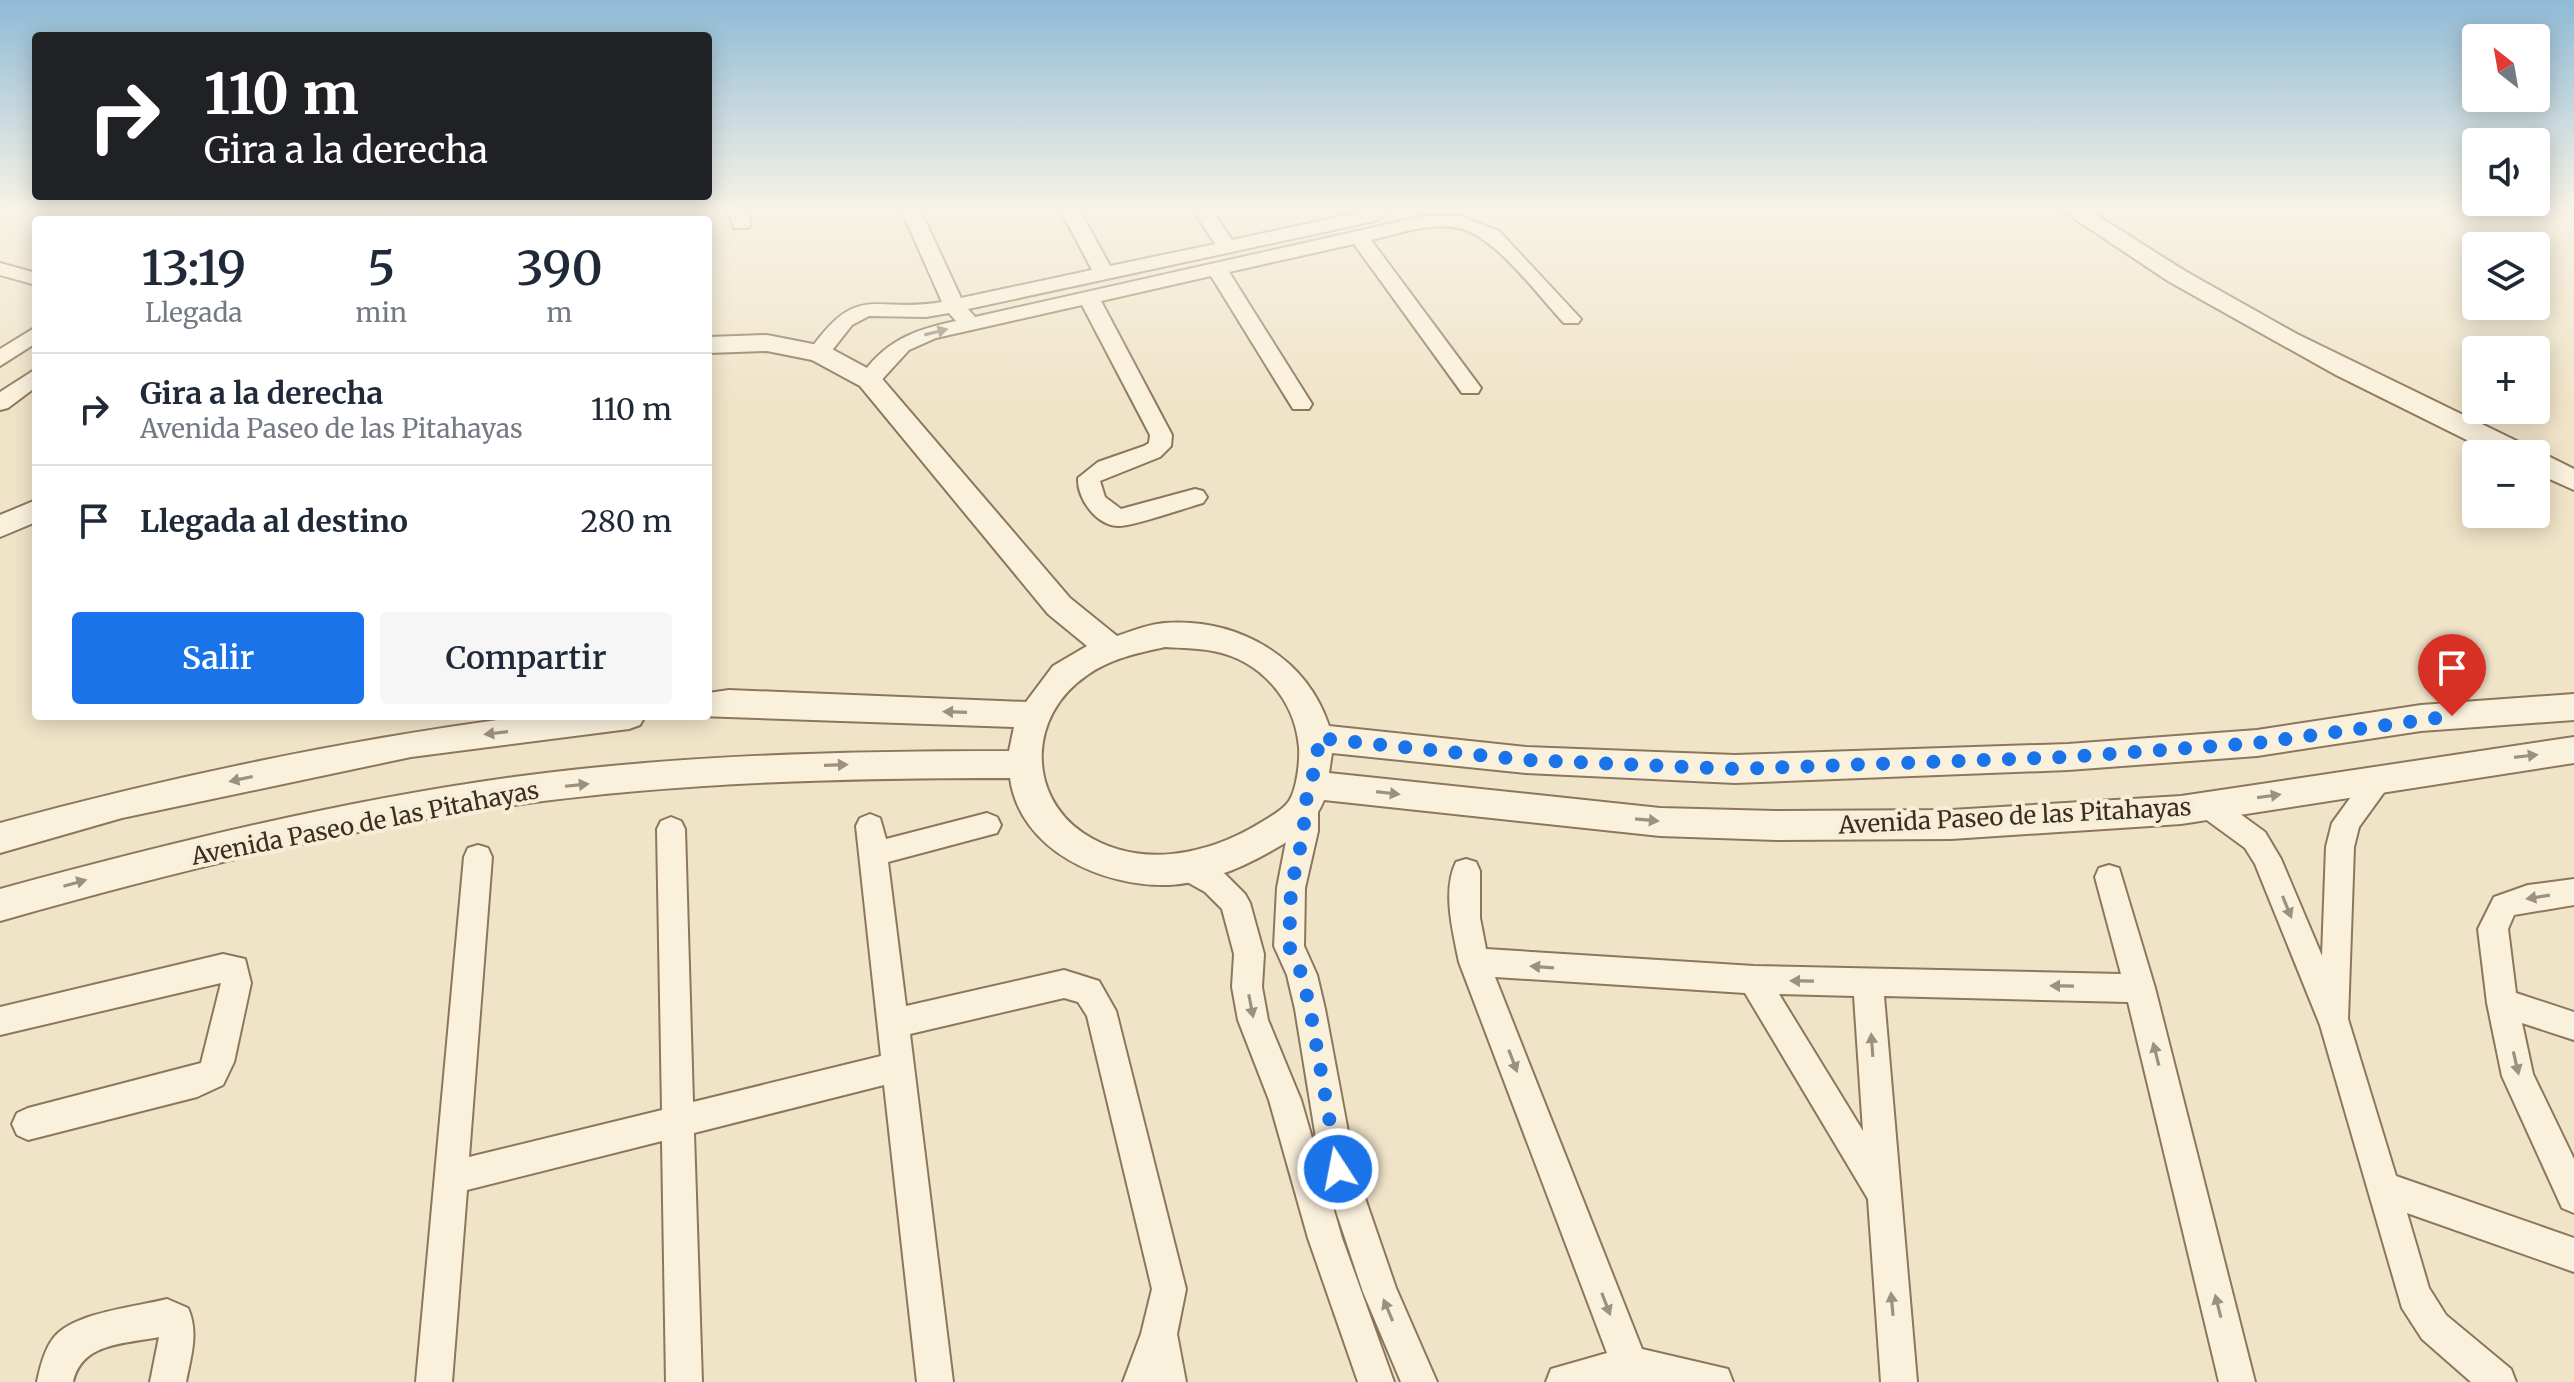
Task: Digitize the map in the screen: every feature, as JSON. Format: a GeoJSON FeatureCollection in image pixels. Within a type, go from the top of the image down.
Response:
{"type":"FeatureCollection","features":[{"type":"Feature","properties":{"kind":"street"},"geometry":{"type":"LineString","coordinates":[[9,271],[32,278]]}},
{"type":"Feature","properties":{"kind":"street"},"geometry":{"type":"LineString","coordinates":[[938,271],[954,306],[971,325]]}},
{"type":"Feature","properties":{"kind":"street"},"geometry":{"type":"LineString","coordinates":[[819,353],[845,321],[863,311],[881,308],[926,311],[1115,271]]}},
{"type":"Feature","properties":{"kind":"street"},"geometry":{"type":"LineString","coordinates":[[869,380],[902,345],[930,333],[1206,271]]}},
{"type":"Feature","properties":{"kind":"street"},"geometry":{"type":"LineString","coordinates":[[1219,271],[1301,404]]}},
{"type":"Feature","properties":{"kind":"street"},"geometry":{"type":"LineString","coordinates":[[1384,271],[1470,388]]}},
{"type":"Feature","properties":{"kind":"street"},"geometry":{"type":"LineString","coordinates":[[1526,271],[1571,319]]}},
{"type":"Feature","properties":{"kind":"street"},"geometry":{"type":"LineString","coordinates":[[2168,271],[2300,347],[2490,440]]}},
{"type":"Feature","properties":{"kind":"street"},"geometry":{"type":"LineString","coordinates":[[1089,298],[1161,435],[1160,446],[1149,455],[1101,467],[1089,478],[1088,488],[1098,505],[1119,518],[1195,497]]}},
{"type":"Feature","properties":{"kind":"street"},"geometry":{"type":"LineString","coordinates":[[0,359],[32,336]]}},
{"type":"Feature","properties":{"kind":"street"},"geometry":{"type":"LineString","coordinates":[[712,345],[767,343],[819,353],[869,380],[1059,606],[1111,648]]}},
{"type":"Feature","properties":{"kind":"street"},"geometry":{"type":"LineString","coordinates":[[0,403],[32,379]]}},
{"type":"Feature","properties":{"kind":"street"},"geometry":{"type":"LineString","coordinates":[[2550,469],[2574,480]]}},
{"type":"Feature","properties":{"kind":"street"},"geometry":{"type":"LineString","coordinates":[[0,527],[32,512]]}},
{"type":"Feature","properties":{"kind":"street"},"geometry":{"type":"LineString","coordinates":[[1307,796],[1239,855],[1190,869],[1142,871],[1097,859],[1059,837],[1034,806],[1022,765],[1033,715],[1065,675],[1111,648],[1165,635],[1219,640],[1267,660],[1302,694],[1317,738],[1318,756],[1307,796],[1304,831],[1291,888],[1289,946],[1302,975],[1310,1009],[1338,1169],[1380,1292],[1419,1382]]}},
{"type":"Feature","properties":{"kind":"street"},"geometry":{"type":"LineString","coordinates":[[712,705],[729,703],[1033,715]]}},
{"type":"Feature","properties":{"kind":"street"},"geometry":{"type":"LineString","coordinates":[[1317,738],[1526,760],[1735,769],[2068,757],[2257,743],[2421,718],[2574,707]]}},
{"type":"Feature","properties":{"kind":"street"},"geometry":{"type":"LineString","coordinates":[[0,838],[122,804],[411,744],[598,720]]}},
{"type":"Feature","properties":{"kind":"street","name":"Avenida Paseo de las Pitahayas"},"geometry":{"type":"LineString","coordinates":[[1307,796],[1506,808],[1659,822],[1863,828],[2129,815],[2379,780],[2457,764],[2574,750]]}},
{"type":"Feature","properties":{"kind":"street","name":"Avenida Paseo de las Pitahayas"},"geometry":{"type":"LineString","coordinates":[[0,905],[124,870],[283,835],[504,793],[731,769],[883,764],[1022,765]]}},
{"type":"Feature","properties":{"kind":"street"},"geometry":{"type":"LineString","coordinates":[[2335,1025],[2340,847],[2346,823],[2379,780]]}},
{"type":"Feature","properties":{"kind":"street"},"geometry":{"type":"LineString","coordinates":[[2207,805],[2255,840],[2267,859],[2335,1025],[2414,1296],[2434,1327],[2498,1382]]}},
{"type":"Feature","properties":{"kind":"street"},"geometry":{"type":"LineString","coordinates":[[935,1382],[872,840],[987,825]]}},
{"type":"Feature","properties":{"kind":"street"},"geometry":{"type":"LineString","coordinates":[[671,829],[684,1382]]}},
{"type":"Feature","properties":{"kind":"street"},"geometry":{"type":"LineString","coordinates":[[434,1382],[478,857]]}},
{"type":"Feature","properties":{"kind":"street"},"geometry":{"type":"LineString","coordinates":[[1190,869],[1215,883],[1235,903],[1249,954],[1247,987],[1253,1020],[1285,1100],[1325,1238],[1376,1382]]}},
{"type":"Feature","properties":{"kind":"street"},"geometry":{"type":"LineString","coordinates":[[1466,871],[1465,918],[1474,962],[1630,1365]]}},
{"type":"Feature","properties":{"kind":"street"},"geometry":{"type":"LineString","coordinates":[[2109,877],[2140,988],[2237,1382]]}},
{"type":"Feature","properties":{"kind":"street"},"geometry":{"type":"LineString","coordinates":[[2574,892],[2528,898],[2504,906],[2493,929],[2502,1003],[2518,1076],[2574,1196]]}},
{"type":"Feature","properties":{"kind":"street"},"geometry":{"type":"LineString","coordinates":[[1249,954],[1289,946]]}},
{"type":"Feature","properties":{"kind":"street"},"geometry":{"type":"LineString","coordinates":[[1474,962],[1754,980],[2140,988]]}},
{"type":"Feature","properties":{"kind":"street"},"geometry":{"type":"LineString","coordinates":[[0,1021],[223,967],[234,969],[236,983],[218,1062],[212,1074],[197,1082],[28,1124]]}},
{"type":"Feature","properties":{"kind":"street"},"geometry":{"type":"LineString","coordinates":[[1754,980],[1883,1193]]}},
{"type":"Feature","properties":{"kind":"street"},"geometry":{"type":"LineString","coordinates":[[1868,982],[1899,1382]]}},
{"type":"Feature","properties":{"kind":"street"},"geometry":{"type":"LineString","coordinates":[[895,1023],[1064,984],[1088,991],[1101,1011],[1169,1289],[1159,1334],[1141,1382]]}},
{"type":"Feature","properties":{"kind":"street"},"geometry":{"type":"LineString","coordinates":[[2502,1003],[2574,1026]]}},
{"type":"Feature","properties":{"kind":"street"},"geometry":{"type":"LineString","coordinates":[[451,1178],[900,1066]]}},
{"type":"Feature","properties":{"kind":"street"},"geometry":{"type":"LineString","coordinates":[[2385,1189],[2574,1255]]}},
{"type":"Feature","properties":{"kind":"street"},"geometry":{"type":"LineString","coordinates":[[55,1382],[59,1361],[69,1348],[82,1339],[167,1317],[176,1320],[178,1330],[168,1382]]}},
{"type":"Feature","properties":{"kind":"street"},"geometry":{"type":"LineString","coordinates":[[1159,1334],[1168,1382]]}},
{"type":"Feature","properties":{"kind":"street"},"geometry":{"type":"LineString","coordinates":[[1567,1382],[1630,1365],[1715,1382]]}},
{"type":"Feature","properties":{"kind":"route"},"geometry":{"type":"LineString","coordinates":[[1338,1169],[1310,1009],[1302,975],[1289,946],[1291,888],[1304,831],[1304,808],[1318,756],[1317,738],[1526,760],[1735,769],[2068,757],[2257,743],[2452,716]]}}]}
